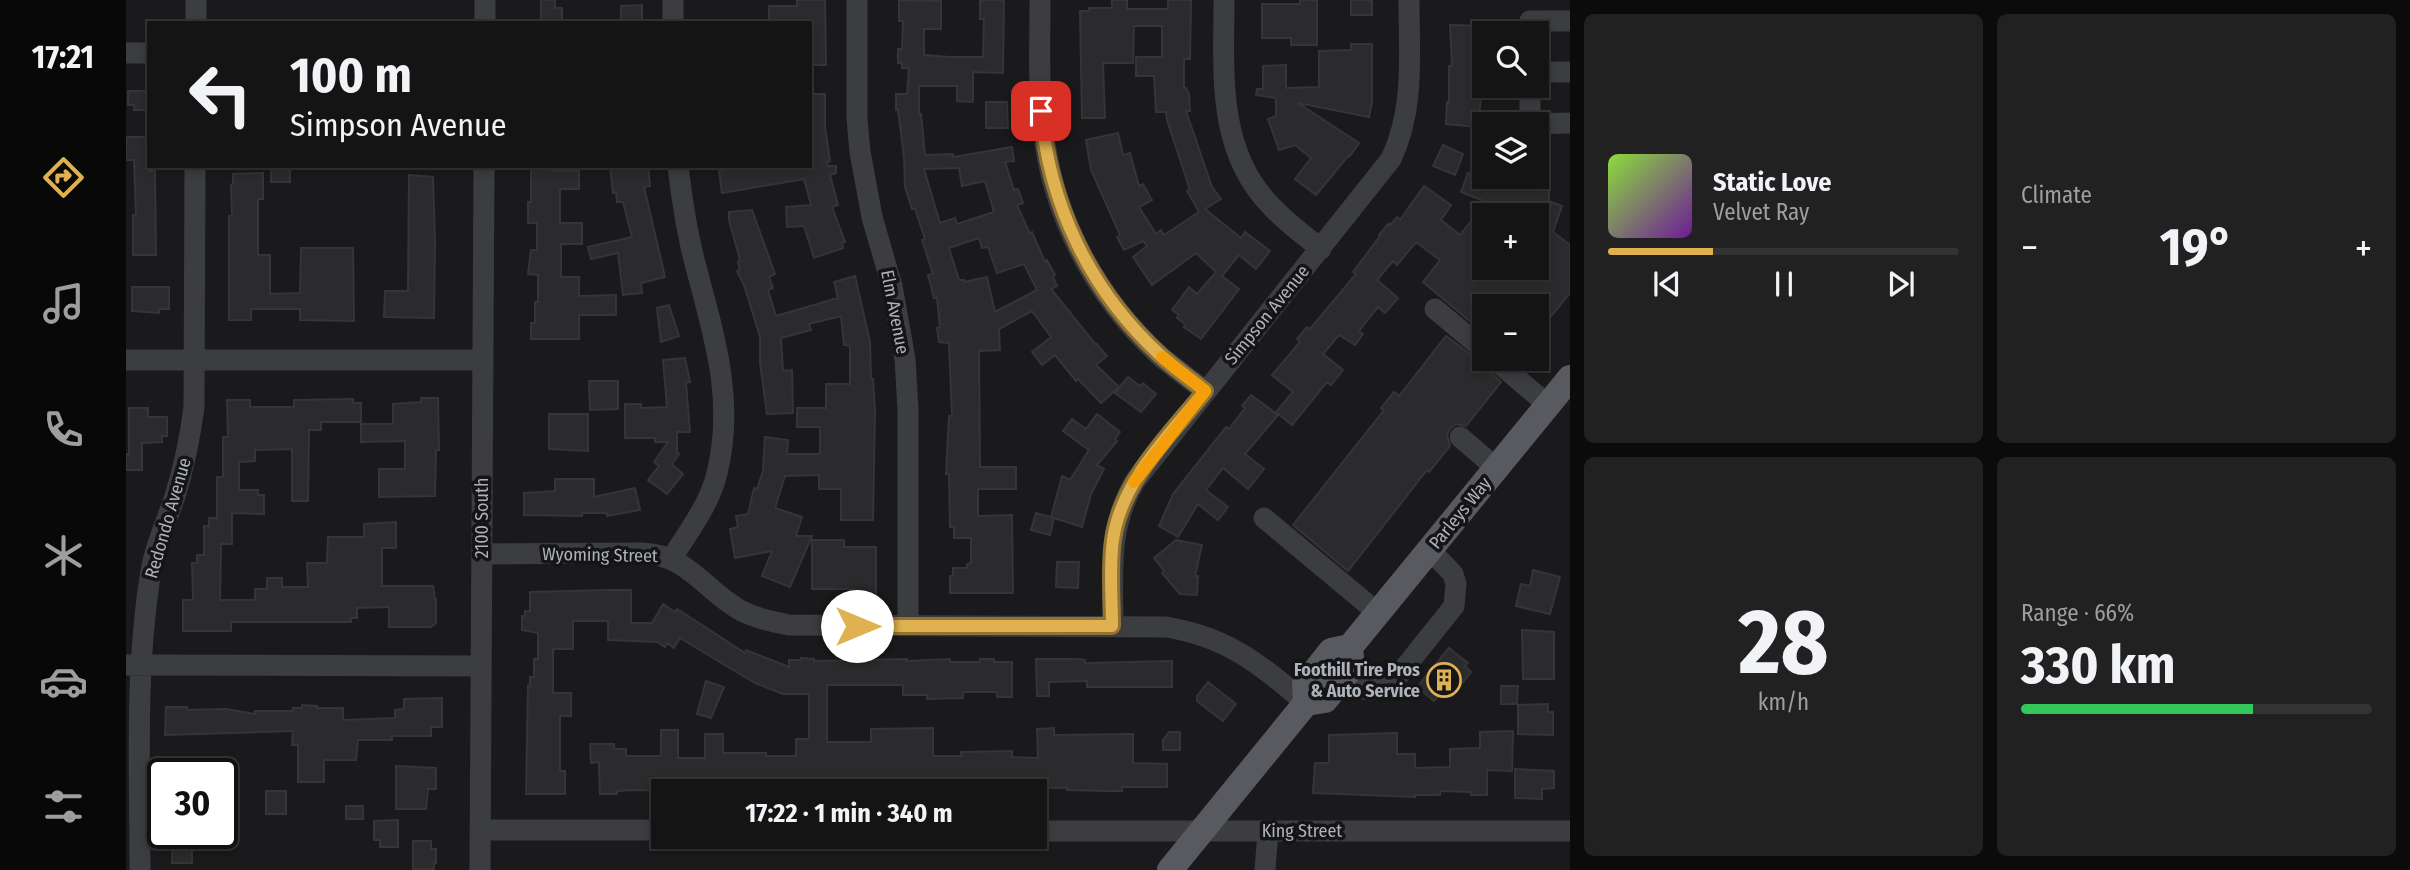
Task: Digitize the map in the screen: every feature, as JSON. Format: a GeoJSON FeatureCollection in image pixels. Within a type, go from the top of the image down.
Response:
{"type":"FeatureCollection","features":[{"type":"Feature","properties":{"kind":"main road","name":"Parleys Way"},"geometry":{"type":"LineString","coordinates":[[1170,870],[1306,702],[1305,684],[1326,657],[1331,651],[1350,647],[1570,378]]}},
{"type":"Feature","properties":{"kind":"main road","name":"Parleys Way"},"geometry":{"type":"LineString","coordinates":[[1306,702],[1325,700],[1352,667],[1350,647]]}},
{"type":"Feature","properties":{"kind":"street"},"geometry":{"type":"LineString","coordinates":[[196,0],[196,21]]}},
{"type":"Feature","properties":{"kind":"street"},"geometry":{"type":"LineString","coordinates":[[485,0],[485,21]]}},
{"type":"Feature","properties":{"kind":"street"},"geometry":{"type":"LineString","coordinates":[[673,0],[673,21]]}},
{"type":"Feature","properties":{"kind":"street","name":"Elm Avenue"},"geometry":{"type":"LineString","coordinates":[[857,0],[857,118],[860,152],[872,217],[892,286],[905,359],[908,409],[908,626]]}},
{"type":"Feature","properties":{"kind":"street"},"geometry":{"type":"LineString","coordinates":[[1040,0],[1043,127],[1054,184],[1072,233],[1095,278],[1123,317],[1160,356],[1205,391]]}},
{"type":"Feature","properties":{"kind":"street"},"geometry":{"type":"LineString","coordinates":[[1224,0],[1225,109],[1236,152],[1248,177],[1270,206],[1321,249]]}},
{"type":"Feature","properties":{"kind":"street","name":"Simpson Avenue"},"geometry":{"type":"LineString","coordinates":[[1112,626],[1112,557],[1120,510],[1139,474],[1383,172],[1402,133],[1409,90],[1409,0]]}},
{"type":"Feature","properties":{"kind":"street"},"geometry":{"type":"LineString","coordinates":[[1549,21],[1570,21]]}},
{"type":"Feature","properties":{"kind":"street"},"geometry":{"type":"LineString","coordinates":[[126,53],[147,53]]}},
{"type":"Feature","properties":{"kind":"street"},"geometry":{"type":"LineString","coordinates":[[1549,72],[1570,72]]}},
{"type":"Feature","properties":{"kind":"street"},"geometry":{"type":"LineString","coordinates":[[1530,98],[1530,124],[1570,123]]}},
{"type":"Feature","properties":{"kind":"street","name":"Redondo Avenue"},"geometry":{"type":"LineString","coordinates":[[140,870],[134,665],[150,573],[181,477],[191,431],[195,168]]}},
{"type":"Feature","properties":{"kind":"street","name":"2100 South"},"geometry":{"type":"LineString","coordinates":[[480,870],[484,168]]}},
{"type":"Feature","properties":{"kind":"street"},"geometry":{"type":"LineString","coordinates":[[672,558],[709,495],[717,474],[724,419],[721,366],[688,233],[678,168]]}},
{"type":"Feature","properties":{"kind":"street"},"geometry":{"type":"LineString","coordinates":[[1434,309],[1472,341]]}},
{"type":"Feature","properties":{"kind":"street"},"geometry":{"type":"LineString","coordinates":[[126,360],[483,360]]}},
{"type":"Feature","properties":{"kind":"street"},"geometry":{"type":"LineString","coordinates":[[1508,371],[1548,405]]}},
{"type":"Feature","properties":{"kind":"street"},"geometry":{"type":"LineString","coordinates":[[1460,437],[1496,468]]}},
{"type":"Feature","properties":{"kind":"street"},"geometry":{"type":"LineString","coordinates":[[1264,518],[1378,614]]}},
{"type":"Feature","properties":{"kind":"street"},"geometry":{"type":"LineString","coordinates":[[1343,677],[1356,688],[1370,690],[1390,686],[1454,606],[1456,584],[1453,574],[1430,550]]}},
{"type":"Feature","properties":{"kind":"street","name":"Wyoming Street"},"geometry":{"type":"LineString","coordinates":[[482,554],[643,553],[672,558],[734,607],[770,622],[806,627],[1166,627],[1210,638],[1240,651],[1306,702]]}},
{"type":"Feature","properties":{"kind":"street"},"geometry":{"type":"LineString","coordinates":[[134,665],[481,666]]}},
{"type":"Feature","properties":{"kind":"street"},"geometry":{"type":"LineString","coordinates":[[481,830],[651,830]]}},
{"type":"Feature","properties":{"kind":"street","name":"King Street"},"geometry":{"type":"LineString","coordinates":[[1047,831],[1570,831]]}},
{"type":"Feature","properties":{"kind":"street"},"geometry":{"type":"LineString","coordinates":[[1265,870],[1268,831]]}},
{"type":"Feature","properties":{"kind":"building"},"geometry":{"type":"Polygon","coordinates":[[[541,0],[555,0],[555,8],[562,8],[562,21],[541,21],[541,0]]]}},
{"type":"Feature","properties":{"kind":"building"},"geometry":{"type":"Polygon","coordinates":[[[797,0],[825,0],[826,65],[812,65],[812,21],[769,21],[769,6],[797,6],[797,0]]]}},
{"type":"Feature","properties":{"kind":"building"},"geometry":{"type":"Polygon","coordinates":[[[899,0],[941,1],[941,29],[924,29],[924,55],[983,57],[984,19],[980,19],[980,0],[1004,0],[1003,73],[973,72],[973,102],[957,101],[957,86],[919,86],[919,114],[925,155],[953,154],[953,157],[1012,147],[1014,161],[1005,162],[1014,190],[1018,189],[1023,203],[1017,205],[1045,262],[1047,260],[1055,275],[1053,277],[1057,286],[1051,289],[1107,356],[1096,365],[1119,387],[1101,403],[1078,379],[1076,381],[1055,355],[1042,365],[1032,352],[1051,337],[1032,311],[999,329],[1000,350],[979,351],[980,467],[1016,467],[1016,489],[978,489],[978,516],[1012,515],[1013,593],[950,593],[953,568],[967,568],[967,564],[971,563],[971,538],[954,538],[954,527],[950,527],[949,474],[946,474],[949,416],[952,416],[949,343],[939,342],[937,298],[934,298],[928,275],[933,274],[922,240],[925,239],[905,187],[896,94],[907,94],[909,68],[902,68],[902,63],[898,63],[898,49],[902,49],[903,21],[899,21],[899,0]],[[959,168],[924,169],[940,223],[955,218],[957,224],[994,212],[985,181],[962,186],[959,168]],[[979,238],[949,248],[959,280],[964,282],[987,277],[995,312],[1037,290],[1024,264],[997,273],[988,247],[982,248],[979,238]]]}},
{"type":"Feature","properties":{"kind":"building"},"geometry":{"type":"Polygon","coordinates":[[[1112,0],[1127,0],[1127,9],[1168,9],[1168,0],[1191,0],[1190,59],[1184,59],[1184,88],[1189,94],[1190,111],[1186,111],[1212,187],[1221,199],[1205,209],[1241,238],[1245,232],[1270,251],[1256,269],[1239,255],[1222,276],[1239,289],[1201,339],[1184,327],[1185,324],[1177,318],[1179,315],[1172,310],[1189,287],[1197,294],[1216,272],[1196,253],[1152,285],[1133,257],[1147,246],[1143,241],[1124,250],[1091,170],[1086,140],[1118,133],[1123,155],[1130,153],[1139,186],[1143,184],[1152,200],[1139,207],[1156,234],[1161,230],[1164,235],[1199,212],[1187,191],[1190,190],[1166,112],[1156,112],[1154,76],[1136,76],[1136,57],[1162,57],[1162,26],[1134,26],[1133,63],[1103,63],[1105,118],[1082,118],[1080,11],[1089,11],[1089,8],[1112,8],[1112,0]]]}},
{"type":"Feature","properties":{"kind":"building"},"geometry":{"type":"Polygon","coordinates":[[[1300,0],[1317,0],[1317,45],[1291,45],[1291,38],[1262,38],[1262,4],[1300,4],[1300,0]]]}},
{"type":"Feature","properties":{"kind":"building"},"geometry":{"type":"Polygon","coordinates":[[[1351,0],[1372,0],[1372,15],[1351,15],[1351,0]]]}},
{"type":"Feature","properties":{"kind":"building"},"geometry":{"type":"Polygon","coordinates":[[[642,5],[642,21],[621,21],[621,6],[642,5]]]}},
{"type":"Feature","properties":{"kind":"building"},"geometry":{"type":"Polygon","coordinates":[[[1450,25],[1472,26],[1472,98],[1481,98],[1479,112],[1472,112],[1472,126],[1446,124],[1449,66],[1452,66],[1450,25]]]}},
{"type":"Feature","properties":{"kind":"building"},"geometry":{"type":"Polygon","coordinates":[[[1351,44],[1372,44],[1372,102],[1369,117],[1298,103],[1359,143],[1316,195],[1295,179],[1311,158],[1295,145],[1279,150],[1268,119],[1276,116],[1276,98],[1256,95],[1257,89],[1263,89],[1263,66],[1286,65],[1286,88],[1319,87],[1319,51],[1351,50],[1351,44]]]}},
{"type":"Feature","properties":{"kind":"building"},"geometry":{"type":"Polygon","coordinates":[[[128,91],[147,91],[147,110],[134,110],[134,105],[128,105],[128,91]]]}},
{"type":"Feature","properties":{"kind":"building"},"geometry":{"type":"Polygon","coordinates":[[[812,94],[825,94],[825,127],[830,161],[827,162],[828,166],[836,166],[836,173],[830,175],[838,205],[832,207],[845,242],[842,243],[843,248],[814,258],[804,226],[787,227],[786,207],[811,205],[804,179],[722,193],[719,171],[735,168],[812,168],[812,94]]]}},
{"type":"Feature","properties":{"kind":"building"},"geometry":{"type":"Polygon","coordinates":[[[986,102],[1007,102],[1008,128],[986,128],[986,102]]]}},
{"type":"Feature","properties":{"kind":"building"},"geometry":{"type":"Polygon","coordinates":[[[126,137],[147,137],[147,168],[149,171],[155,171],[156,255],[133,255],[133,215],[136,215],[134,160],[126,160],[126,137]]]}},
{"type":"Feature","properties":{"kind":"building"},"geometry":{"type":"Polygon","coordinates":[[[1443,145],[1463,154],[1455,175],[1433,166],[1443,145]]]}},
{"type":"Feature","properties":{"kind":"building"},"geometry":{"type":"Polygon","coordinates":[[[271,168],[290,168],[290,182],[271,182],[271,168]]]}},
{"type":"Feature","properties":{"kind":"building"},"geometry":{"type":"Polygon","coordinates":[[[531,168],[579,171],[579,189],[560,189],[560,223],[582,223],[582,244],[561,244],[561,277],[579,277],[579,296],[616,295],[616,315],[579,315],[579,339],[531,339],[531,323],[535,323],[535,302],[538,302],[538,275],[528,274],[531,250],[537,250],[537,223],[528,223],[528,202],[531,202],[531,168]]]}},
{"type":"Feature","properties":{"kind":"building"},"geometry":{"type":"Polygon","coordinates":[[[610,168],[648,168],[650,186],[644,187],[665,277],[641,283],[642,293],[623,295],[618,253],[591,259],[588,247],[632,237],[623,202],[617,202],[616,192],[613,193],[610,168]]]}},
{"type":"Feature","properties":{"kind":"building"},"geometry":{"type":"Polygon","coordinates":[[[263,173],[263,199],[258,199],[258,255],[270,255],[270,294],[300,293],[301,248],[353,248],[354,321],[300,320],[300,309],[251,309],[251,320],[229,320],[229,216],[232,216],[233,174],[263,173]]]}},
{"type":"Feature","properties":{"kind":"building"},"geometry":{"type":"Polygon","coordinates":[[[1468,173],[1472,175],[1472,189],[1549,189],[1549,201],[1562,206],[1553,232],[1570,245],[1570,293],[1549,319],[1549,294],[1472,294],[1472,323],[1423,282],[1440,260],[1416,242],[1397,265],[1393,261],[1377,280],[1398,298],[1385,313],[1378,307],[1359,331],[1363,334],[1355,345],[1339,335],[1323,354],[1343,370],[1331,385],[1327,382],[1292,425],[1276,412],[1293,392],[1272,375],[1300,342],[1297,339],[1307,327],[1310,329],[1356,274],[1353,272],[1379,235],[1397,217],[1400,220],[1424,186],[1451,205],[1441,220],[1460,235],[1472,220],[1472,280],[1549,280],[1549,203],[1486,202],[1461,192],[1468,173]]]}},
{"type":"Feature","properties":{"kind":"building"},"geometry":{"type":"Polygon","coordinates":[[[409,175],[433,177],[434,318],[384,317],[385,291],[408,291],[409,175]]]}},
{"type":"Feature","properties":{"kind":"building"},"geometry":{"type":"Polygon","coordinates":[[[752,210],[775,274],[769,277],[773,288],[768,290],[776,316],[838,298],[834,282],[855,276],[870,342],[875,410],[873,520],[841,520],[841,489],[819,489],[819,475],[785,476],[775,508],[802,517],[796,536],[812,536],[790,587],[762,576],[772,551],[735,558],[730,529],[738,527],[736,516],[748,514],[754,488],[757,489],[763,471],[765,437],[788,440],[787,454],[820,454],[820,427],[797,427],[797,408],[826,408],[826,384],[850,384],[850,346],[844,345],[841,316],[809,324],[811,330],[781,338],[783,371],[792,370],[793,413],[767,414],[760,363],[760,337],[737,271],[740,270],[740,260],[729,220],[729,212],[752,210]]]}},
{"type":"Feature","properties":{"kind":"building"},"geometry":{"type":"Polygon","coordinates":[[[132,287],[169,287],[169,309],[159,309],[159,313],[132,311],[132,287]]]}},
{"type":"Feature","properties":{"kind":"building"},"geometry":{"type":"Polygon","coordinates":[[[669,305],[679,336],[661,342],[657,308],[669,305]]]}},
{"type":"Feature","properties":{"kind":"building"},"geometry":{"type":"Polygon","coordinates":[[[1446,336],[1472,356],[1472,371],[1490,371],[1501,382],[1466,426],[1456,424],[1450,429],[1447,435],[1450,446],[1429,472],[1427,470],[1348,571],[1293,525],[1384,410],[1381,408],[1394,392],[1399,396],[1446,336]]]}},
{"type":"Feature","properties":{"kind":"building"},"geometry":{"type":"Polygon","coordinates":[[[685,358],[690,382],[686,383],[690,432],[677,432],[679,454],[672,464],[683,474],[667,494],[648,480],[659,466],[654,462],[668,442],[655,442],[655,438],[625,438],[625,404],[641,404],[641,408],[667,407],[663,360],[685,358]]]}},
{"type":"Feature","properties":{"kind":"building"},"geometry":{"type":"Polygon","coordinates":[[[1128,377],[1140,386],[1143,383],[1156,394],[1141,412],[1115,393],[1128,377]]]}},
{"type":"Feature","properties":{"kind":"building"},"geometry":{"type":"Polygon","coordinates":[[[589,381],[618,381],[618,409],[590,410],[589,381]]]}},
{"type":"Feature","properties":{"kind":"building"},"geometry":{"type":"Polygon","coordinates":[[[1251,395],[1278,415],[1245,454],[1264,469],[1248,489],[1223,468],[1206,490],[1228,507],[1218,520],[1198,504],[1178,537],[1159,526],[1173,494],[1226,427],[1229,429],[1251,395]]]}},
{"type":"Feature","properties":{"kind":"building"},"geometry":{"type":"Polygon","coordinates":[[[421,398],[438,398],[439,450],[436,450],[435,496],[379,497],[379,469],[405,469],[405,441],[361,442],[361,424],[393,424],[393,404],[421,402],[421,398]]]}},
{"type":"Feature","properties":{"kind":"building"},"geometry":{"type":"Polygon","coordinates":[[[353,399],[353,403],[361,403],[361,422],[321,422],[321,430],[309,430],[308,501],[292,501],[292,449],[255,450],[255,461],[239,462],[239,490],[258,490],[258,495],[264,495],[264,514],[232,513],[232,544],[221,544],[220,600],[255,600],[255,589],[267,589],[267,578],[282,578],[282,587],[308,587],[307,563],[327,563],[328,537],[364,537],[364,524],[396,522],[396,548],[382,548],[382,586],[433,586],[436,623],[431,627],[389,627],[389,607],[357,608],[357,618],[351,618],[351,622],[231,622],[231,631],[183,631],[183,600],[193,600],[192,563],[197,563],[197,555],[204,555],[204,526],[209,526],[209,518],[217,518],[217,477],[223,477],[223,437],[228,437],[227,400],[250,400],[250,407],[294,407],[294,400],[353,399]]]}},
{"type":"Feature","properties":{"kind":"building"},"geometry":{"type":"Polygon","coordinates":[[[129,408],[148,408],[148,417],[167,417],[167,436],[162,436],[162,442],[142,443],[142,470],[126,470],[126,454],[129,454],[129,408]]]}},
{"type":"Feature","properties":{"kind":"building"},"geometry":{"type":"Polygon","coordinates":[[[549,414],[588,414],[588,451],[549,449],[549,414]]]}},
{"type":"Feature","properties":{"kind":"building"},"geometry":{"type":"Polygon","coordinates":[[[1097,414],[1120,432],[1115,439],[1117,441],[1097,465],[1104,469],[1091,494],[1082,527],[1051,517],[1062,476],[1070,480],[1089,450],[1063,431],[1072,419],[1086,429],[1097,414]]]}},
{"type":"Feature","properties":{"kind":"building"},"geometry":{"type":"Polygon","coordinates":[[[555,479],[594,479],[594,497],[635,488],[640,510],[607,516],[607,513],[582,513],[582,516],[524,515],[524,493],[555,491],[555,479]]]}},
{"type":"Feature","properties":{"kind":"building"},"geometry":{"type":"Polygon","coordinates":[[[1036,513],[1054,518],[1050,535],[1031,530],[1036,513]]]}},
{"type":"Feature","properties":{"kind":"building"},"geometry":{"type":"Polygon","coordinates":[[[812,540],[844,540],[844,547],[876,547],[876,595],[855,595],[855,589],[812,589],[812,540]]]}},
{"type":"Feature","properties":{"kind":"building"},"geometry":{"type":"Polygon","coordinates":[[[1176,540],[1202,545],[1195,576],[1198,576],[1197,595],[1180,594],[1162,573],[1164,571],[1154,558],[1176,540]]]}},
{"type":"Feature","properties":{"kind":"building"},"geometry":{"type":"Polygon","coordinates":[[[1057,562],[1079,562],[1078,588],[1056,587],[1057,562]]]}},
{"type":"Feature","properties":{"kind":"building"},"geometry":{"type":"Polygon","coordinates":[[[1533,570],[1560,577],[1550,614],[1516,606],[1521,584],[1530,586],[1533,570]]]}},
{"type":"Feature","properties":{"kind":"building"},"geometry":{"type":"Polygon","coordinates":[[[631,590],[631,623],[652,623],[663,604],[675,612],[677,609],[745,653],[746,650],[789,667],[789,660],[801,658],[814,661],[950,659],[950,662],[980,662],[980,659],[994,659],[994,662],[1012,662],[1012,697],[997,697],[997,692],[963,692],[963,698],[927,699],[927,695],[903,695],[903,685],[827,685],[827,742],[871,742],[871,729],[933,728],[933,756],[961,756],[961,752],[1012,751],[1012,757],[1038,758],[1037,729],[1054,728],[1054,735],[1133,734],[1133,763],[1167,764],[1167,787],[1122,787],[1122,791],[1067,790],[1047,788],[1047,779],[651,779],[651,790],[600,794],[599,762],[591,763],[590,744],[614,744],[614,749],[626,749],[626,756],[661,756],[661,730],[678,730],[678,758],[705,758],[705,734],[723,734],[723,753],[796,756],[796,739],[809,739],[809,694],[783,694],[755,683],[680,638],[674,648],[667,643],[665,647],[657,642],[608,640],[608,621],[573,621],[573,649],[553,649],[553,693],[571,693],[571,716],[560,716],[560,771],[565,771],[565,794],[526,794],[528,686],[530,677],[534,677],[534,659],[538,659],[538,633],[522,630],[522,616],[525,616],[525,611],[530,611],[530,592],[631,590]]]}},
{"type":"Feature","properties":{"kind":"building"},"geometry":{"type":"Polygon","coordinates":[[[1522,630],[1554,632],[1554,679],[1523,679],[1522,630]]]}},
{"type":"Feature","properties":{"kind":"building","name":"Foothill Tire Pros & Auto Service"},"geometry":{"type":"Polygon","coordinates":[[[1449,648],[1468,663],[1465,666],[1471,672],[1452,696],[1444,689],[1434,701],[1417,687],[1449,648]]]}},
{"type":"Feature","properties":{"kind":"building"},"geometry":{"type":"Polygon","coordinates":[[[1036,659],[1075,659],[1085,660],[1085,663],[1172,661],[1172,687],[1087,687],[1087,681],[1049,682],[1049,696],[1037,696],[1036,659]]]}},
{"type":"Feature","properties":{"kind":"building"},"geometry":{"type":"Polygon","coordinates":[[[706,681],[724,687],[711,718],[697,714],[706,681]]]}},
{"type":"Feature","properties":{"kind":"building"},"geometry":{"type":"Polygon","coordinates":[[[1208,682],[1236,704],[1223,721],[1197,701],[1197,696],[1208,682]]]}},
{"type":"Feature","properties":{"kind":"building"},"geometry":{"type":"Polygon","coordinates":[[[1501,686],[1518,686],[1517,704],[1501,704],[1501,686]]]}},
{"type":"Feature","properties":{"kind":"building"},"geometry":{"type":"Polygon","coordinates":[[[442,698],[442,727],[431,727],[431,736],[392,736],[392,740],[358,740],[356,760],[324,760],[324,782],[298,782],[298,745],[292,745],[293,731],[165,735],[166,707],[187,707],[187,710],[226,709],[255,714],[255,711],[293,711],[293,708],[302,708],[302,705],[317,706],[343,708],[343,720],[395,718],[395,710],[404,709],[404,699],[442,698]]]}},
{"type":"Feature","properties":{"kind":"building"},"geometry":{"type":"Polygon","coordinates":[[[1548,704],[1548,712],[1553,712],[1553,735],[1518,734],[1518,705],[1548,704]]]}},
{"type":"Feature","properties":{"kind":"building"},"geometry":{"type":"Polygon","coordinates":[[[1513,731],[1512,771],[1487,770],[1487,795],[1440,791],[1440,795],[1415,797],[1313,793],[1315,763],[1329,763],[1329,735],[1397,733],[1397,754],[1415,754],[1415,768],[1450,767],[1450,749],[1480,748],[1480,732],[1513,731]]]}},
{"type":"Feature","properties":{"kind":"building"},"geometry":{"type":"Polygon","coordinates":[[[1169,732],[1180,732],[1180,750],[1163,750],[1163,740],[1169,732]]]}},
{"type":"Feature","properties":{"kind":"building"},"geometry":{"type":"Polygon","coordinates":[[[396,766],[436,768],[436,789],[428,789],[426,809],[396,809],[396,766]]]}},
{"type":"Feature","properties":{"kind":"building"},"geometry":{"type":"Polygon","coordinates":[[[1515,769],[1554,771],[1554,788],[1542,789],[1542,799],[1515,798],[1515,769]]]}},
{"type":"Feature","properties":{"kind":"building"},"geometry":{"type":"Polygon","coordinates":[[[266,791],[286,791],[286,814],[266,814],[266,791]]]}},
{"type":"Feature","properties":{"kind":"building"},"geometry":{"type":"Polygon","coordinates":[[[346,806],[363,806],[363,819],[346,819],[346,806]]]}},
{"type":"Feature","properties":{"kind":"building"},"geometry":{"type":"Polygon","coordinates":[[[398,820],[398,847],[380,847],[380,840],[374,840],[374,821],[398,820]]]}},
{"type":"Feature","properties":{"kind":"building"},"geometry":{"type":"Polygon","coordinates":[[[413,841],[431,841],[431,849],[436,849],[434,869],[413,869],[413,841]]]}},
{"type":"Feature","properties":{"kind":"building"},"geometry":{"type":"Polygon","coordinates":[[[172,849],[192,849],[192,863],[172,863],[172,849]]]}},
{"type":"Feature","properties":{"kind":"slow traffic"},"geometry":{"type":"LineString","coordinates":[[1134,482],[1205,391],[1162,357]]}},
{"type":"Feature","properties":{"kind":"place","name":"Foothill Tire Pros & Auto Service"},"geometry":{"type":"Point","coordinates":[1444,680]}},
{"type":"Feature","properties":{"kind":"route"},"geometry":{"type":"LineString","coordinates":[[857,626],[1112,626],[1113,541],[1120,510],[1126,495],[1144,468],[1205,391],[1160,356],[1141,337],[1108,298],[1082,256],[1054,184],[1041,111]]}}]}
